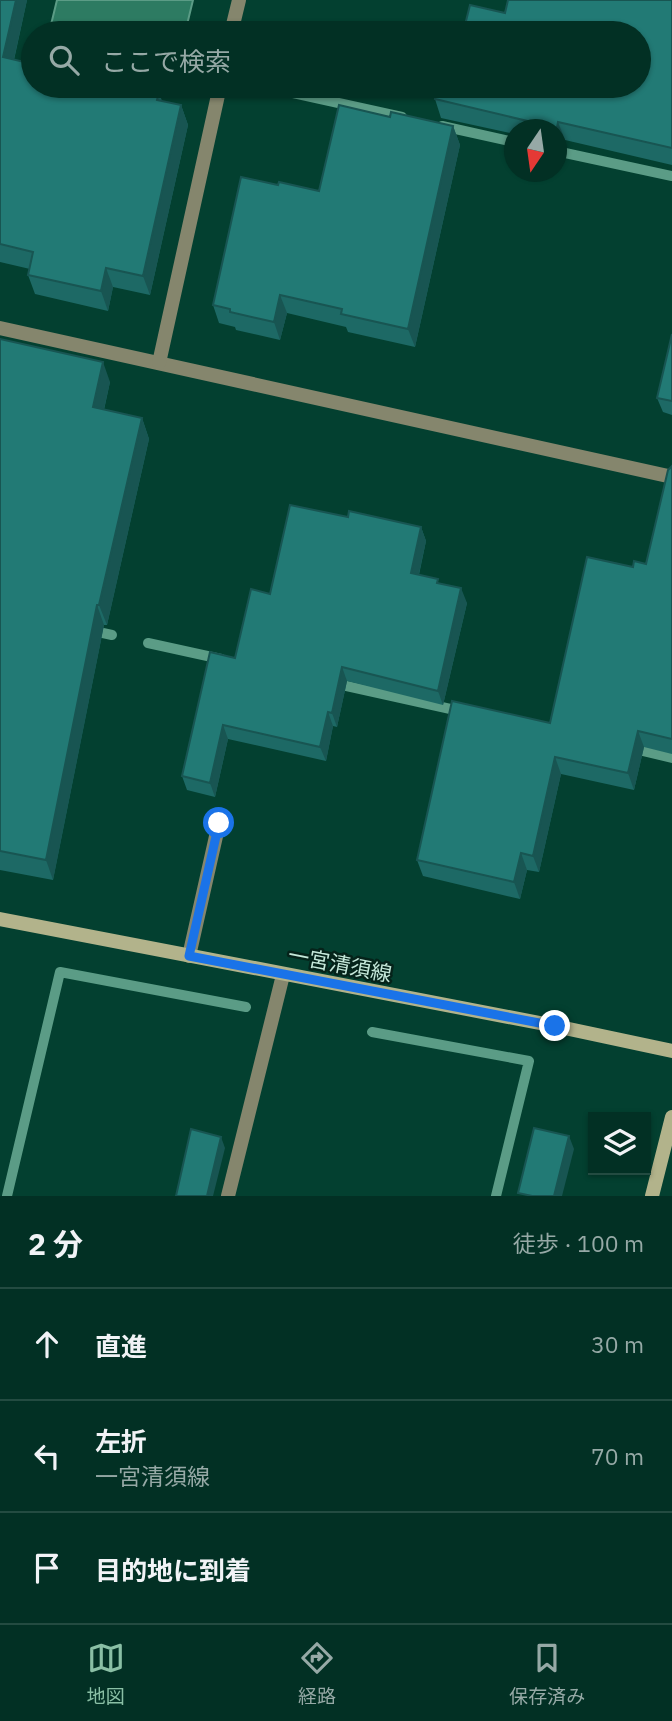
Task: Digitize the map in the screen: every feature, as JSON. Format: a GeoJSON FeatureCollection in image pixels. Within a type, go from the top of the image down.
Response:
{"type":"FeatureCollection","features":[{"type":"Feature","properties":{"kind":"main road","name":"一宮清須線"},"geometry":{"type":"LineString","coordinates":[[0,919],[672,1051]]}},
{"type":"Feature","properties":{"kind":"main road"},"geometry":{"type":"LineString","coordinates":[[652,1196],[672,1117]]}},
{"type":"Feature","properties":{"kind":"street"},"geometry":{"type":"LineString","coordinates":[[235,21],[239,0]]}},
{"type":"Feature","properties":{"kind":"street"},"geometry":{"type":"LineString","coordinates":[[159,363],[217,98]]}},
{"type":"Feature","properties":{"kind":"street"},"geometry":{"type":"LineString","coordinates":[[0,328],[672,477]]}},
{"type":"Feature","properties":{"kind":"street"},"geometry":{"type":"LineString","coordinates":[[189,956],[219,823]]}},
{"type":"Feature","properties":{"kind":"street"},"geometry":{"type":"LineString","coordinates":[[228,1196],[283,975]]}},
{"type":"Feature","properties":{"kind":"shaded area"},"geometry":{"type":"Polygon","coordinates":[[[57,0],[193,0],[188,21],[52,21],[57,0]]]}},
{"type":"Feature","properties":{"kind":"building"},"geometry":{"type":"Polygon","coordinates":[[[0,0],[16,0],[3,57],[21,61],[21,98],[158,98],[181,105],[143,276],[106,268],[101,291],[28,275],[33,252],[0,244],[0,0]]]}},
{"type":"Feature","properties":{"kind":"building"},"geometry":{"type":"Polygon","coordinates":[[[508,0],[672,0],[672,148],[567,124],[567,119],[519,119],[435,99],[651,98],[651,21],[466,21],[470,5],[505,13],[508,0]]]}},
{"type":"Feature","properties":{"kind":"building"},"geometry":{"type":"Polygon","coordinates":[[[339,105],[390,117],[391,112],[453,126],[408,329],[341,314],[342,309],[280,295],[274,322],[230,312],[230,309],[213,305],[241,177],[319,191],[339,105]]]}},
{"type":"Feature","properties":{"kind":"building"},"geometry":{"type":"Polygon","coordinates":[[[672,334],[672,401],[657,398],[672,334]]]}},
{"type":"Feature","properties":{"kind":"building"},"geometry":{"type":"Polygon","coordinates":[[[0,339],[103,362],[93,407],[142,418],[97,605],[46,860],[0,851],[0,339]]]}},
{"type":"Feature","properties":{"kind":"building"},"geometry":{"type":"Polygon","coordinates":[[[672,466],[672,739],[638,731],[628,773],[555,757],[533,856],[521,853],[514,882],[417,860],[452,701],[550,723],[587,557],[633,567],[634,561],[646,564],[668,470],[672,466]]]}},
{"type":"Feature","properties":{"kind":"building"},"geometry":{"type":"Polygon","coordinates":[[[290,505],[348,517],[349,511],[421,527],[411,573],[438,579],[437,583],[461,588],[438,691],[342,667],[332,713],[328,712],[320,747],[223,725],[210,783],[182,776],[210,652],[235,658],[251,589],[270,594],[290,505]]]}},
{"type":"Feature","properties":{"kind":"building"},"geometry":{"type":"Polygon","coordinates":[[[534,1128],[569,1136],[554,1196],[518,1193],[534,1128]]]}},
{"type":"Feature","properties":{"kind":"building"},"geometry":{"type":"Polygon","coordinates":[[[191,1129],[221,1137],[207,1196],[176,1196],[191,1129]]]}},
{"type":"Feature","properties":{"kind":"waterway"},"geometry":{"type":"LineString","coordinates":[[316,98],[402,117]]}},
{"type":"Feature","properties":{"kind":"waterway"},"geometry":{"type":"LineString","coordinates":[[442,126],[504,140]]}},
{"type":"Feature","properties":{"kind":"waterway"},"geometry":{"type":"LineString","coordinates":[[567,153],[672,176]]}},
{"type":"Feature","properties":{"kind":"waterway"},"geometry":{"type":"LineString","coordinates":[[89,630],[112,635]]}},
{"type":"Feature","properties":{"kind":"waterway"},"geometry":{"type":"LineString","coordinates":[[148,643],[221,659]]}},
{"type":"Feature","properties":{"kind":"waterway"},"geometry":{"type":"LineString","coordinates":[[333,683],[464,712]]}},
{"type":"Feature","properties":{"kind":"waterway"},"geometry":{"type":"LineString","coordinates":[[630,748],[672,758]]}},
{"type":"Feature","properties":{"kind":"waterway"},"geometry":{"type":"LineString","coordinates":[[7,1196],[60,972],[246,1007]]}},
{"type":"Feature","properties":{"kind":"waterway"},"geometry":{"type":"LineString","coordinates":[[372,1032],[529,1061],[496,1196]]}},
{"type":"Feature","properties":{"kind":"route"},"geometry":{"type":"LineString","coordinates":[[219,823],[189,956],[555,1026]]}}]}
